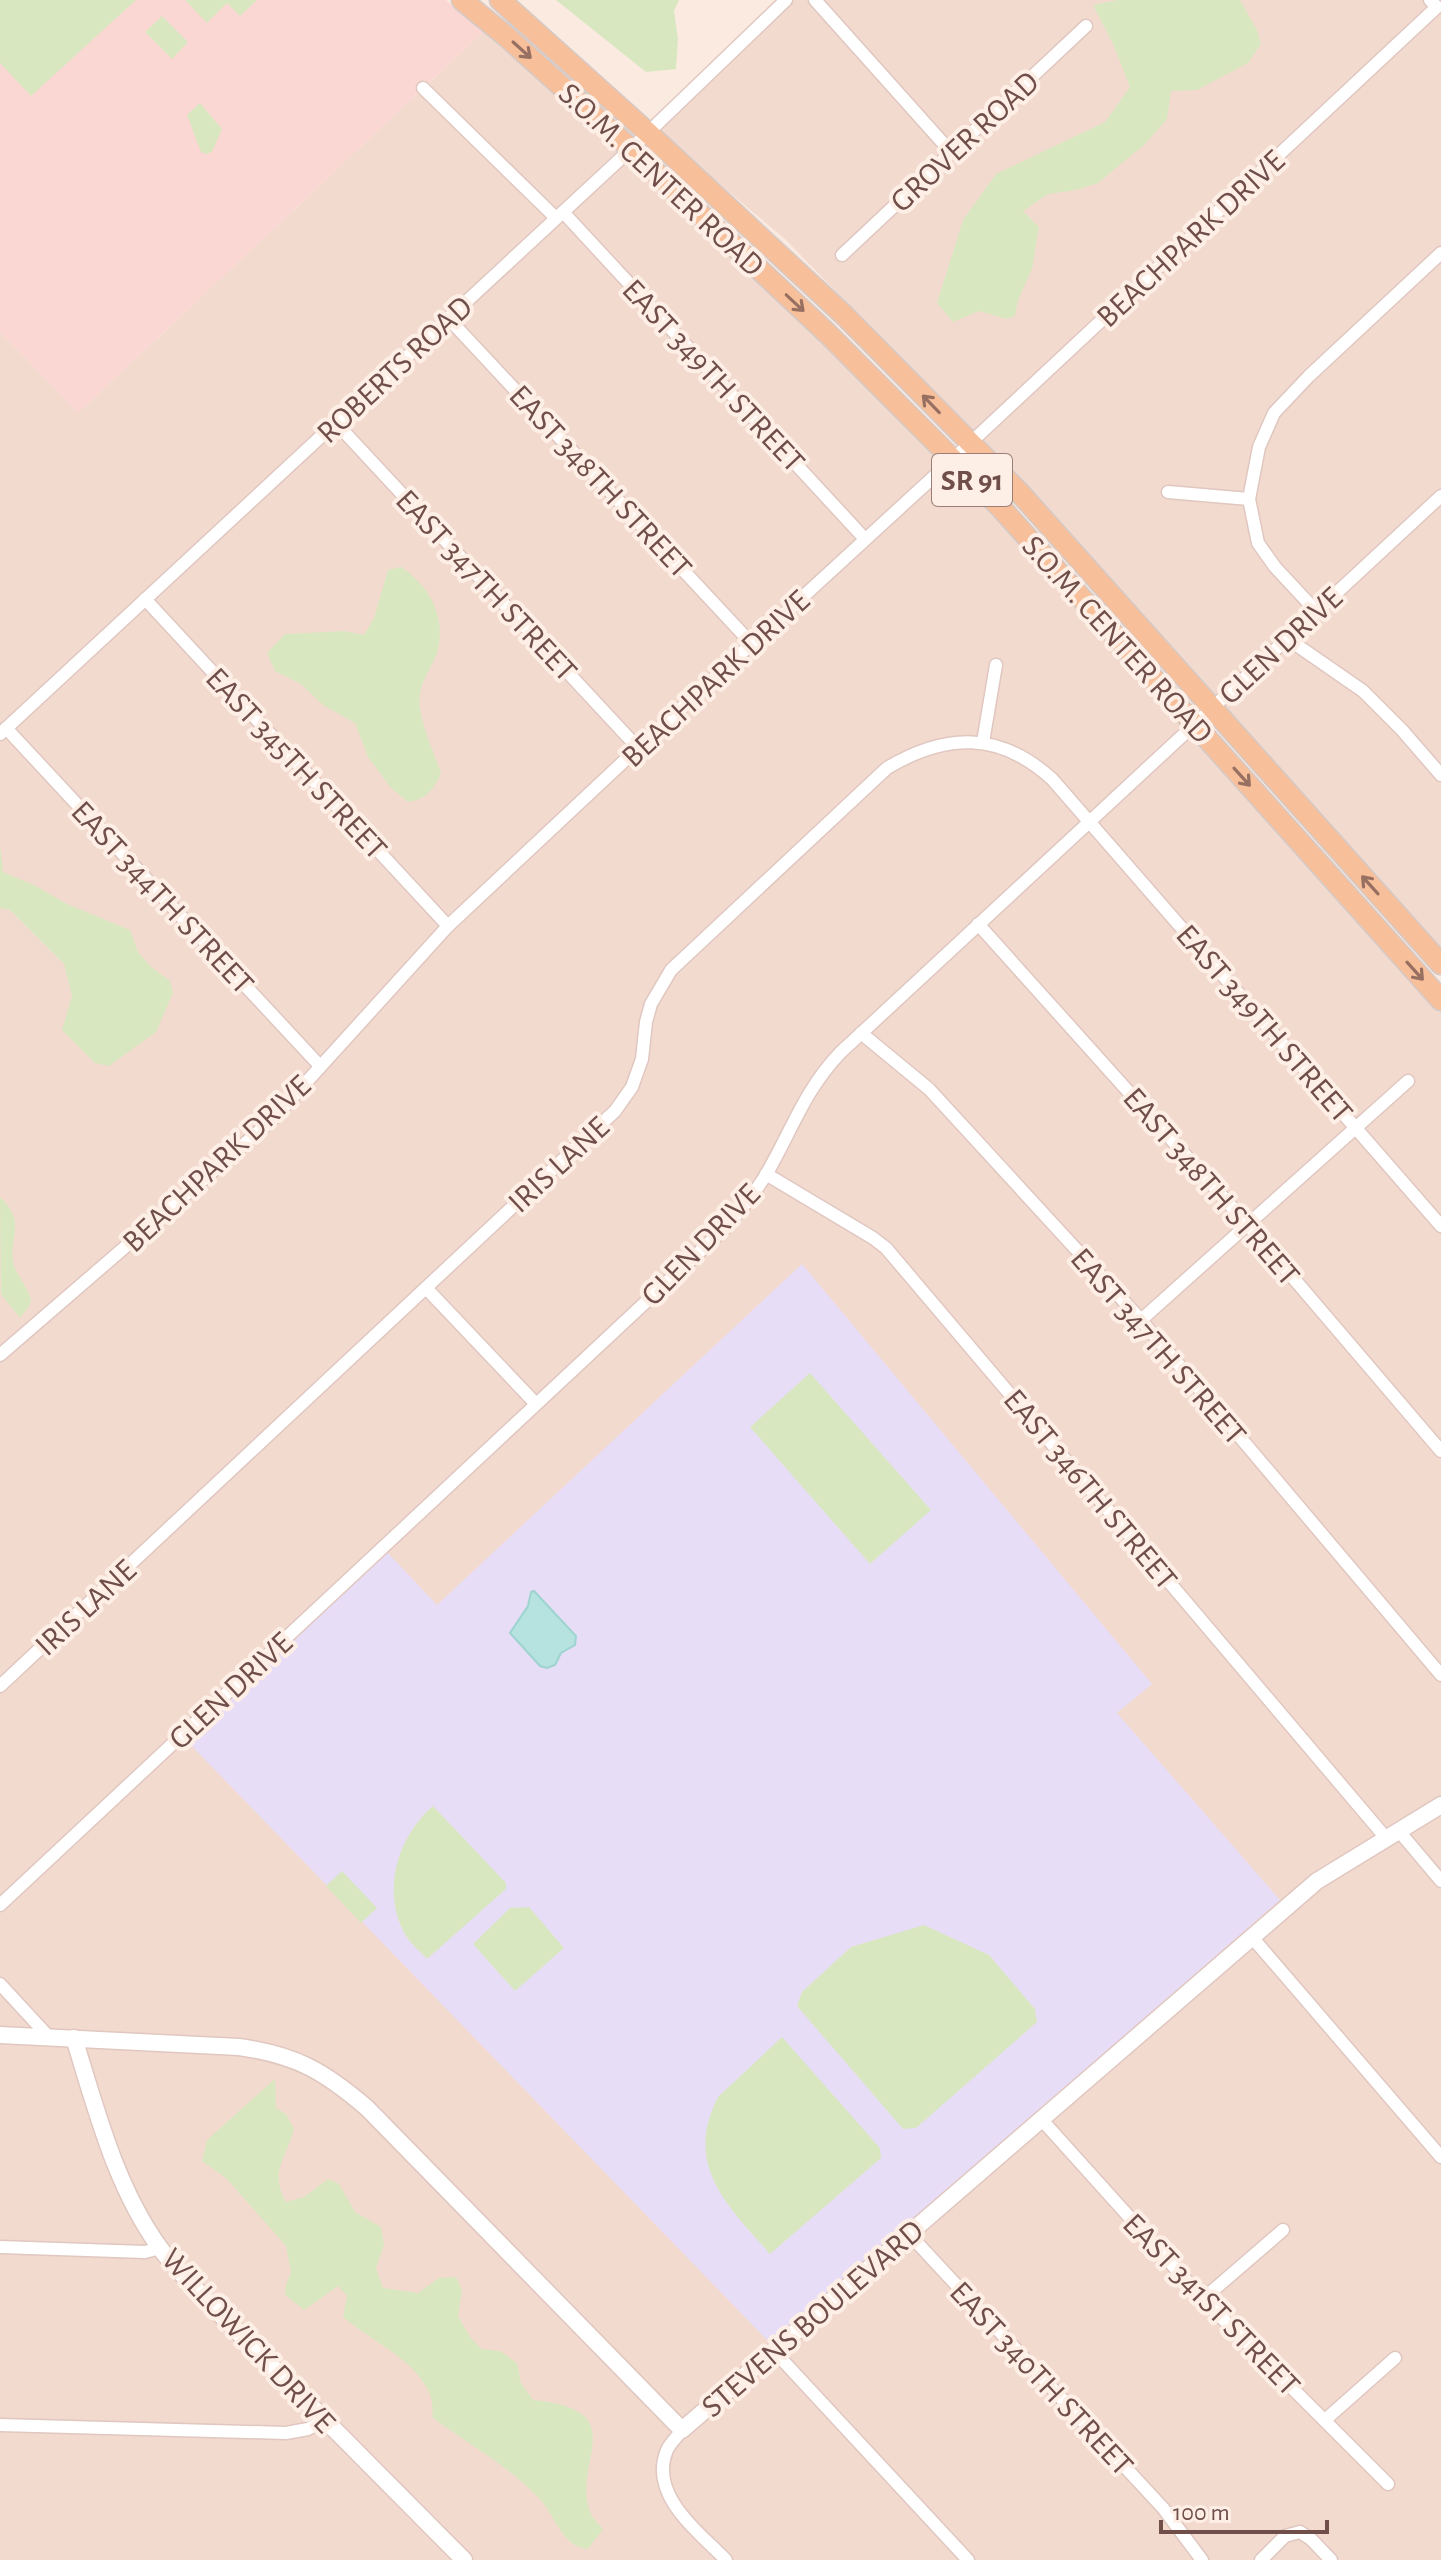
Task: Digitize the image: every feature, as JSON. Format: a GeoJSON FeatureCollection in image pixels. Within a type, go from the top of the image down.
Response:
{"type":"FeatureCollection","features":[{"type":"Feature","properties":{"kind":"main road","name":"S.O.M. CENTER ROAD"},"geometry":{"type":"LineString","coordinates":[[462,0],[631,149],[828,334],[1001,508],[1441,1000]]}},
{"type":"Feature","properties":{"kind":"main road","name":"S.O.M. CENTER ROAD"},"geometry":{"type":"LineString","coordinates":[[500,0],[845,316],[1019,492],[1441,964]]}},
{"type":"Feature","properties":{"kind":"street","name":"ROBERTS ROAD"},"geometry":{"type":"LineString","coordinates":[[3,731],[449,319],[786,0]]}},
{"type":"Feature","properties":{"kind":"street"},"geometry":{"type":"LineString","coordinates":[[815,0],[951,152]]}},
{"type":"Feature","properties":{"kind":"street","name":"BEACHPARK DRIVE"},"geometry":{"type":"LineString","coordinates":[[0,1355],[272,1120],[448,926],[952,460],[1433,4]]}},
{"type":"Feature","properties":{"kind":"street","name":"GROVER ROAD"},"geometry":{"type":"LineString","coordinates":[[842,255],[1086,26]]}},
{"type":"Feature","properties":{"kind":"street","name":"EAST 349TH STREET"},"geometry":{"type":"LineString","coordinates":[[423,88],[559,215],[865,539]]}},
{"type":"Feature","properties":{"kind":"street"},"geometry":{"type":"LineString","coordinates":[[1316,611],[1275,567],[1258,543],[1249,499],[1259,447],[1274,413],[1309,376],[1441,253]]}},
{"type":"Feature","properties":{"kind":"street","name":"EAST 348TH STREET"},"geometry":{"type":"LineString","coordinates":[[449,319],[752,644]]}},
{"type":"Feature","properties":{"kind":"street","name":"EAST 347TH STREET"},"geometry":{"type":"LineString","coordinates":[[336,423],[638,748]]}},
{"type":"Feature","properties":{"kind":"street"},"geometry":{"type":"LineString","coordinates":[[1168,492],[1249,499]]}},
{"type":"Feature","properties":{"kind":"street","name":"GLEN DRIVE"},"geometry":{"type":"LineString","coordinates":[[0,1905],[725,1228],[766,1174],[815,1081],[861,1033],[1441,496]]}},
{"type":"Feature","properties":{"kind":"street","name":"EAST 345TH STREET"},"geometry":{"type":"LineString","coordinates":[[145,599],[448,926]]}},
{"type":"Feature","properties":{"kind":"street"},"geometry":{"type":"LineString","coordinates":[[1288,639],[1363,691],[1441,775]]}},
{"type":"Feature","properties":{"kind":"street"},"geometry":{"type":"LineString","coordinates":[[983,742],[996,665]]}},
{"type":"Feature","properties":{"kind":"street","name":"EAST 344TH STREET"},"geometry":{"type":"LineString","coordinates":[[3,731],[320,1066]]}},
{"type":"Feature","properties":{"kind":"street","name":"IRIS LANE"},"geometry":{"type":"LineString","coordinates":[[0,1686],[615,1111],[632,1087],[642,1059],[651,1004],[671,970],[887,768],[933,746],[983,742],[1000,746],[1034,763],[1089,820]]}},
{"type":"Feature","properties":{"kind":"street","name":"EAST 349TH STREET"},"geometry":{"type":"LineString","coordinates":[[1089,820],[1441,1226]]}},
{"type":"Feature","properties":{"kind":"street","name":"EAST 348TH STREET"},"geometry":{"type":"LineString","coordinates":[[978,924],[1248,1225],[1441,1451]]}},
{"type":"Feature","properties":{"kind":"street","name":"EAST 347TH STREET"},"geometry":{"type":"LineString","coordinates":[[861,1033],[929,1089],[1141,1320],[1441,1675]]}},
{"type":"Feature","properties":{"kind":"street"},"geometry":{"type":"LineString","coordinates":[[1141,1320],[1408,1081]]}},
{"type":"Feature","properties":{"kind":"street","name":"EAST 346TH STREET"},"geometry":{"type":"LineString","coordinates":[[766,1174],[886,1248],[1392,1834],[1441,1881]]}},
{"type":"Feature","properties":{"kind":"street"},"geometry":{"type":"LineString","coordinates":[[426,1288],[536,1404]]}},
{"type":"Feature","properties":{"kind":"street","name":"STEVENS BOULEVARD"},"geometry":{"type":"LineString","coordinates":[[0,2035],[239,2047],[274,2052],[302,2062],[332,2080],[367,2108],[682,2430],[1317,1881],[1441,1805]]}},
{"type":"Feature","properties":{"kind":"street"},"geometry":{"type":"LineString","coordinates":[[1251,1936],[1441,2157]]}},
{"type":"Feature","properties":{"kind":"street"},"geometry":{"type":"LineString","coordinates":[[0,1984],[49,2037]]}},
{"type":"Feature","properties":{"kind":"street","name":"WILLOWICK DRIVE"},"geometry":{"type":"LineString","coordinates":[[74,2038],[100,2123],[130,2195],[160,2248],[201,2295],[464,2560]]}},
{"type":"Feature","properties":{"kind":"street","name":"EAST 341ST STREET"},"geometry":{"type":"LineString","coordinates":[[1042,2120],[1203,2299],[1388,2484]]}},
{"type":"Feature","properties":{"kind":"street"},"geometry":{"type":"LineString","coordinates":[[1203,2299],[1283,2230]]}},
{"type":"Feature","properties":{"kind":"street","name":"EAST 340TH STREET"},"geometry":{"type":"LineString","coordinates":[[910,2235],[1163,2508],[1202,2560]]}},
{"type":"Feature","properties":{"kind":"street"},"geometry":{"type":"LineString","coordinates":[[0,2247],[145,2252],[160,2248]]}},
{"type":"Feature","properties":{"kind":"street"},"geometry":{"type":"LineString","coordinates":[[774,2351],[968,2560]]}},
{"type":"Feature","properties":{"kind":"street"},"geometry":{"type":"LineString","coordinates":[[1325,2420],[1395,2358]]}},
{"type":"Feature","properties":{"kind":"street"},"geometry":{"type":"LineString","coordinates":[[0,2425],[286,2433],[308,2429],[325,2420]]}},
{"type":"Feature","properties":{"kind":"street"},"geometry":{"type":"LineString","coordinates":[[682,2430],[667,2450],[662,2477],[674,2507],[726,2560]]}},
{"type":"Feature","properties":{"kind":"street"},"geometry":{"type":"LineString","coordinates":[[1261,2560],[1285,2536],[1300,2532],[1331,2560]]}},
{"type":"Feature","properties":{"kind":"shaded area"},"geometry":{"type":"Polygon","coordinates":[[[0,0],[446,0],[484,31],[78,413],[0,332],[0,0]]]}},
{"type":"Feature","properties":{"kind":"shaded area"},"geometry":{"type":"Polygon","coordinates":[[[794,0],[1441,0],[1441,951],[980,441],[786,240],[656,130],[794,0]]]}},
{"type":"Feature","properties":{"kind":"shaded area"},"geometry":{"type":"Polygon","coordinates":[[[484,31],[623,147],[947,460],[1441,1005],[1441,2560],[0,2560],[0,332],[78,413],[484,31]]]}},
{"type":"Feature","properties":{"kind":"shaded area"},"geometry":{"type":"Polygon","coordinates":[[[802,1264],[1152,1684],[1117,1713],[1280,1900],[771,2344],[186,1740],[387,1552],[437,1605],[802,1264]]]}},
{"type":"Feature","properties":{"kind":"green space"},"geometry":{"type":"Polygon","coordinates":[[[0,0],[136,0],[31,96],[0,63],[0,0]]]}},
{"type":"Feature","properties":{"kind":"green space"},"geometry":{"type":"Polygon","coordinates":[[[185,0],[257,0],[240,16],[227,3],[207,23],[185,0]]]}},
{"type":"Feature","properties":{"kind":"green space"},"geometry":{"type":"Polygon","coordinates":[[[556,0],[679,0],[674,11],[678,39],[676,69],[646,72],[556,0]]]}},
{"type":"Feature","properties":{"kind":"green space"},"geometry":{"type":"Polygon","coordinates":[[[1118,0],[1240,0],[1257,30],[1261,44],[1248,63],[1197,90],[1171,91],[1167,119],[1144,145],[1098,183],[1048,194],[1023,211],[1039,227],[1032,269],[1018,300],[1015,316],[1006,319],[979,311],[953,322],[937,303],[963,220],[996,174],[1105,122],[1130,87],[1093,5],[1118,0]]]}},
{"type":"Feature","properties":{"kind":"green space"},"geometry":{"type":"Polygon","coordinates":[[[162,16],[188,42],[172,59],[145,32],[162,16]]]}},
{"type":"Feature","properties":{"kind":"green space"},"geometry":{"type":"Polygon","coordinates":[[[200,103],[222,129],[212,152],[206,154],[201,152],[187,115],[200,103]]]}},
{"type":"Feature","properties":{"kind":"green space"},"geometry":{"type":"Polygon","coordinates":[[[401,567],[428,593],[440,627],[437,653],[423,684],[419,703],[441,773],[429,793],[408,802],[391,788],[368,757],[355,723],[323,705],[301,684],[275,671],[267,653],[285,634],[345,631],[364,635],[374,618],[388,570],[401,567]]]}},
{"type":"Feature","properties":{"kind":"green space"},"geometry":{"type":"Polygon","coordinates":[[[0,845],[3,872],[67,904],[130,930],[138,952],[170,981],[173,993],[156,1032],[109,1066],[95,1063],[62,1030],[72,996],[64,964],[10,910],[0,908],[0,845]]]}},
{"type":"Feature","properties":{"kind":"green space"},"geometry":{"type":"Polygon","coordinates":[[[0,1197],[13,1214],[13,1262],[31,1299],[20,1318],[1,1294],[0,1197]]]}},
{"type":"Feature","properties":{"kind":"green space"},"geometry":{"type":"Polygon","coordinates":[[[810,1373],[931,1510],[870,1564],[750,1427],[810,1373]]]}},
{"type":"Feature","properties":{"kind":"green space"},"geometry":{"type":"Polygon","coordinates":[[[433,1806],[506,1883],[506,1889],[427,1959],[408,1939],[399,1919],[394,1884],[402,1849],[410,1833],[433,1806]]]}},
{"type":"Feature","properties":{"kind":"green space"},"geometry":{"type":"Polygon","coordinates":[[[342,1871],[377,1908],[361,1923],[326,1886],[342,1871]]]}},
{"type":"Feature","properties":{"kind":"green space"},"geometry":{"type":"Polygon","coordinates":[[[529,1907],[564,1948],[515,1991],[473,1944],[510,1908],[529,1907]]]}},
{"type":"Feature","properties":{"kind":"green space"},"geometry":{"type":"Polygon","coordinates":[[[924,1925],[989,1955],[1035,2009],[1037,2022],[916,2128],[903,2129],[797,2006],[802,1992],[851,1947],[924,1925]]]}},
{"type":"Feature","properties":{"kind":"green space"},"geometry":{"type":"Polygon","coordinates":[[[782,2037],[880,2148],[881,2158],[770,2254],[725,2201],[708,2164],[705,2143],[708,2121],[718,2097],[782,2037]]]}},
{"type":"Feature","properties":{"kind":"green space"},"geometry":{"type":"Polygon","coordinates":[[[275,2079],[276,2108],[286,2114],[294,2129],[279,2173],[286,2202],[304,2197],[328,2179],[339,2184],[355,2212],[381,2227],[384,2245],[376,2268],[383,2288],[418,2293],[439,2278],[456,2277],[462,2290],[458,2316],[470,2337],[482,2349],[500,2351],[517,2363],[521,2383],[533,2400],[564,2406],[583,2415],[591,2427],[593,2442],[586,2495],[591,2514],[603,2529],[588,2549],[579,2547],[565,2536],[544,2504],[526,2485],[433,2418],[432,2401],[422,2380],[402,2360],[343,2317],[347,2296],[338,2286],[304,2310],[285,2295],[291,2272],[286,2246],[227,2179],[202,2161],[207,2140],[275,2079]]]}},
{"type":"Feature","properties":{"kind":"water"},"geometry":{"type":"Polygon","coordinates":[[[534,1591],[576,1636],[575,1645],[561,1653],[555,1665],[547,1668],[540,1666],[510,1633],[534,1591]]]}}]}
